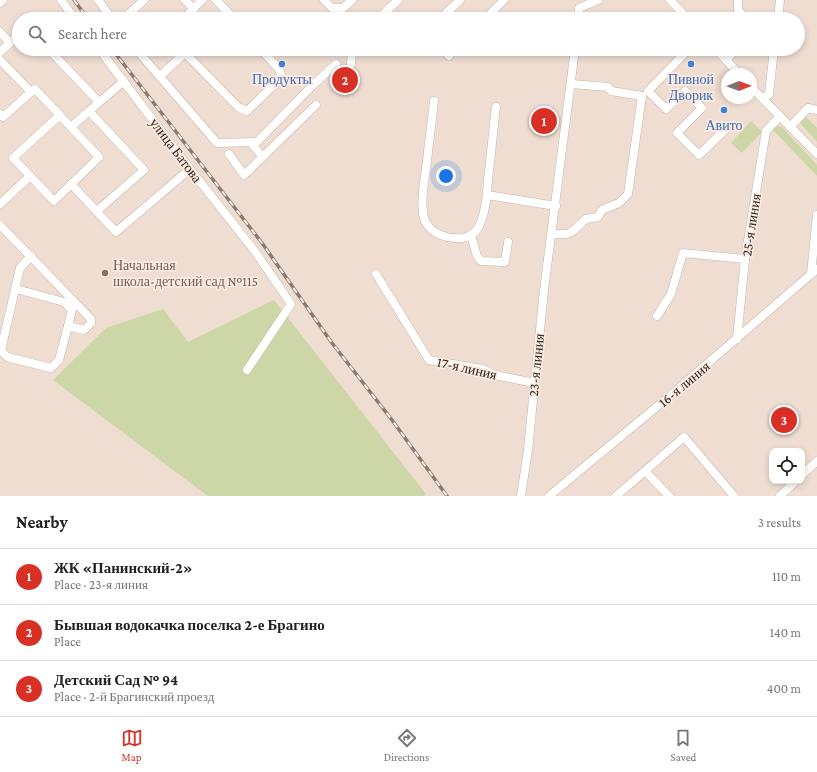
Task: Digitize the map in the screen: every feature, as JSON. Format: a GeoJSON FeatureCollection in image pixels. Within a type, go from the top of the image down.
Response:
{"type":"FeatureCollection","features":[{"type":"Feature","properties":{"kind":"street"},"geometry":{"type":"LineString","coordinates":[[61,0],[70,12]]}},
{"type":"Feature","properties":{"kind":"street"},"geometry":{"type":"LineString","coordinates":[[98,0],[107,12]]}},
{"type":"Feature","properties":{"kind":"street"},"geometry":{"type":"LineString","coordinates":[[131,12],[144,0]]}},
{"type":"Feature","properties":{"kind":"street"},"geometry":{"type":"LineString","coordinates":[[185,0],[194,9]]}},
{"type":"Feature","properties":{"kind":"street"},"geometry":{"type":"LineString","coordinates":[[191,12],[202,0]]}},
{"type":"Feature","properties":{"kind":"street"},"geometry":{"type":"LineString","coordinates":[[216,0],[227,12]]}},
{"type":"Feature","properties":{"kind":"street"},"geometry":{"type":"LineString","coordinates":[[324,0],[332,8],[343,8],[352,0]]}},
{"type":"Feature","properties":{"kind":"street"},"geometry":{"type":"LineString","coordinates":[[385,12],[398,0]]}},
{"type":"Feature","properties":{"kind":"street"},"geometry":{"type":"LineString","coordinates":[[447,12],[460,0]]}},
{"type":"Feature","properties":{"kind":"street"},"geometry":{"type":"LineString","coordinates":[[492,12],[504,0]]}},
{"type":"Feature","properties":{"kind":"street"},"geometry":{"type":"LineString","coordinates":[[579,12],[580,8],[598,0]]}},
{"type":"Feature","properties":{"kind":"street"},"geometry":{"type":"LineString","coordinates":[[670,0],[681,12]]}},
{"type":"Feature","properties":{"kind":"street"},"geometry":{"type":"LineString","coordinates":[[738,0],[738,10],[740,12]]}},
{"type":"Feature","properties":{"kind":"street"},"geometry":{"type":"LineString","coordinates":[[779,12],[780,0]]}},
{"type":"Feature","properties":{"kind":"street"},"geometry":{"type":"LineString","coordinates":[[0,32],[10,43],[0,52]]}},
{"type":"Feature","properties":{"kind":"street"},"geometry":{"type":"LineString","coordinates":[[55,56],[98,102]]}},
{"type":"Feature","properties":{"kind":"street","name":"улица Батова"},"geometry":{"type":"LineString","coordinates":[[104,56],[190,169],[254,250],[291,304],[247,370]]}},
{"type":"Feature","properties":{"kind":"street"},"geometry":{"type":"LineString","coordinates":[[142,56],[216,143],[257,142],[312,86],[336,64]]}},
{"type":"Feature","properties":{"kind":"street"},"geometry":{"type":"LineString","coordinates":[[160,76],[182,56]]}},
{"type":"Feature","properties":{"kind":"street"},"geometry":{"type":"LineString","coordinates":[[192,56],[238,107],[247,111],[278,81],[281,75],[279,69],[267,56]]}},
{"type":"Feature","properties":{"kind":"street"},"geometry":{"type":"LineString","coordinates":[[351,64],[352,56]]}},
{"type":"Feature","properties":{"kind":"street","name":"23-я линия"},"geometry":{"type":"LineString","coordinates":[[521,496],[528,450],[534,383],[574,56]]}},
{"type":"Feature","properties":{"kind":"street"},"geometry":{"type":"LineString","coordinates":[[682,56],[648,90],[666,110],[685,91],[702,108],[677,133],[699,155],[727,128]]}},
{"type":"Feature","properties":{"kind":"street"},"geometry":{"type":"LineString","coordinates":[[722,56],[733,68]]}},
{"type":"Feature","properties":{"kind":"street"},"geometry":{"type":"LineString","coordinates":[[726,60],[730,56]]}},
{"type":"Feature","properties":{"kind":"street"},"geometry":{"type":"LineString","coordinates":[[763,99],[769,94],[773,56]]}},
{"type":"Feature","properties":{"kind":"street"},"geometry":{"type":"LineString","coordinates":[[0,60],[31,92]]}},
{"type":"Feature","properties":{"kind":"street"},"geometry":{"type":"LineString","coordinates":[[71,127],[124,81]]}},
{"type":"Feature","properties":{"kind":"street"},"geometry":{"type":"LineString","coordinates":[[552,234],[567,234],[573,231],[586,219],[598,217],[602,210],[619,203],[628,194],[642,96],[611,92],[608,87],[572,84]]}},
{"type":"Feature","properties":{"kind":"street"},"geometry":{"type":"LineString","coordinates":[[0,114],[3,117],[35,89],[60,115],[99,157],[54,201],[13,158],[60,115]]}},
{"type":"Feature","properties":{"kind":"street"},"geometry":{"type":"LineString","coordinates":[[757,93],[817,154]]}},
{"type":"Feature","properties":{"kind":"street"},"geometry":{"type":"LineString","coordinates":[[434,101],[423,205],[427,225],[439,235],[448,238],[464,238],[471,235],[480,225],[484,213],[496,107]]}},
{"type":"Feature","properties":{"kind":"street"},"geometry":{"type":"LineString","coordinates":[[229,154],[244,175],[316,105]]}},
{"type":"Feature","properties":{"kind":"street"},"geometry":{"type":"LineString","coordinates":[[790,127],[808,108],[817,110]]}},
{"type":"Feature","properties":{"kind":"street"},"geometry":{"type":"LineString","coordinates":[[90,111],[144,170],[97,211]]}},
{"type":"Feature","properties":{"kind":"street","name":"25-я линия"},"geometry":{"type":"LineString","coordinates":[[737,339],[745,259],[766,131],[780,116]]}},
{"type":"Feature","properties":{"kind":"street"},"geometry":{"type":"LineString","coordinates":[[250,142],[263,157]]}},
{"type":"Feature","properties":{"kind":"street"},"geometry":{"type":"LineString","coordinates":[[71,184],[116,232],[190,169]]}},
{"type":"Feature","properties":{"kind":"street"},"geometry":{"type":"LineString","coordinates":[[0,204],[30,176]]}},
{"type":"Feature","properties":{"kind":"street"},"geometry":{"type":"LineString","coordinates":[[486,195],[556,206]]}},
{"type":"Feature","properties":{"kind":"street"},"geometry":{"type":"LineString","coordinates":[[814,271],[817,215]]}},
{"type":"Feature","properties":{"kind":"street"},"geometry":{"type":"LineString","coordinates":[[0,225],[91,319],[91,323],[84,330],[68,326]]}},
{"type":"Feature","properties":{"kind":"street"},"geometry":{"type":"LineString","coordinates":[[471,235],[477,256],[481,261],[505,262],[508,242]]}},
{"type":"Feature","properties":{"kind":"street"},"geometry":{"type":"LineString","coordinates":[[657,316],[671,294],[683,253],[745,259]]}},
{"type":"Feature","properties":{"kind":"street"},"geometry":{"type":"LineString","coordinates":[[16,289],[64,302],[72,310],[59,360],[51,368],[7,357],[2,350],[20,268],[31,256]]}},
{"type":"Feature","properties":{"kind":"street","name":"16-я линия"},"geometry":{"type":"LineString","coordinates":[[549,496],[737,339],[814,271]]}},
{"type":"Feature","properties":{"kind":"street","name":"17-я линия"},"geometry":{"type":"LineString","coordinates":[[376,274],[429,360],[482,369],[495,375],[534,383]]}},
{"type":"Feature","properties":{"kind":"street"},"geometry":{"type":"LineString","coordinates":[[616,496],[684,437],[734,496]]}},
{"type":"Feature","properties":{"kind":"street"},"geometry":{"type":"LineString","coordinates":[[805,472],[817,461]]}},
{"type":"Feature","properties":{"kind":"street"},"geometry":{"type":"LineString","coordinates":[[645,471],[669,496]]}},
{"type":"Feature","properties":{"kind":"street"},"geometry":{"type":"LineString","coordinates":[[780,496],[793,484]]}},
{"type":"Feature","properties":{"kind":"green space"},"geometry":{"type":"Polygon","coordinates":[[[805,116],[817,128],[817,142],[801,124],[800,121],[805,116]]]}},
{"type":"Feature","properties":{"kind":"green space"},"geometry":{"type":"Polygon","coordinates":[[[751,121],[762,132],[742,153],[731,143],[751,121]]]}},
{"type":"Feature","properties":{"kind":"green space"},"geometry":{"type":"Polygon","coordinates":[[[777,126],[782,127],[817,165],[817,176],[772,129],[777,126]]]}},
{"type":"Feature","properties":{"kind":"green space"},"geometry":{"type":"Polygon","coordinates":[[[274,300],[426,494],[424,496],[208,496],[53,380],[106,328],[163,309],[188,342],[274,300]]]}},
{"type":"Feature","properties":{"kind":"railway"},"geometry":{"type":"LineString","coordinates":[[74,0],[83,12]]}},
{"type":"Feature","properties":{"kind":"railway"},"geometry":{"type":"LineString","coordinates":[[117,56],[262,243],[332,343],[392,420],[447,496]]}},
{"type":"Feature","properties":{"kind":"place","name":"Продукты"},"geometry":{"type":"Point","coordinates":[282,64]}},
{"type":"Feature","properties":{"kind":"place","name":"Пивной Дворик"},"geometry":{"type":"Point","coordinates":[691,64]}},
{"type":"Feature","properties":{"kind":"place","name":"Бывшая водокачка поселка 2-е Брагино"},"geometry":{"type":"Point","coordinates":[345,80]}},
{"type":"Feature","properties":{"kind":"place","name":"Авито"},"geometry":{"type":"Point","coordinates":[724,110]}},
{"type":"Feature","properties":{"kind":"place","name":"ЖК «Панинский-2»"},"geometry":{"type":"Point","coordinates":[544,121]}},
{"type":"Feature","properties":{"kind":"place","name":"Начальная школа-детский сад №115"},"geometry":{"type":"Point","coordinates":[105,273]}},
{"type":"Feature","properties":{"kind":"place","name":"Детский Сад № 94"},"geometry":{"type":"Point","coordinates":[784,420]}}]}
